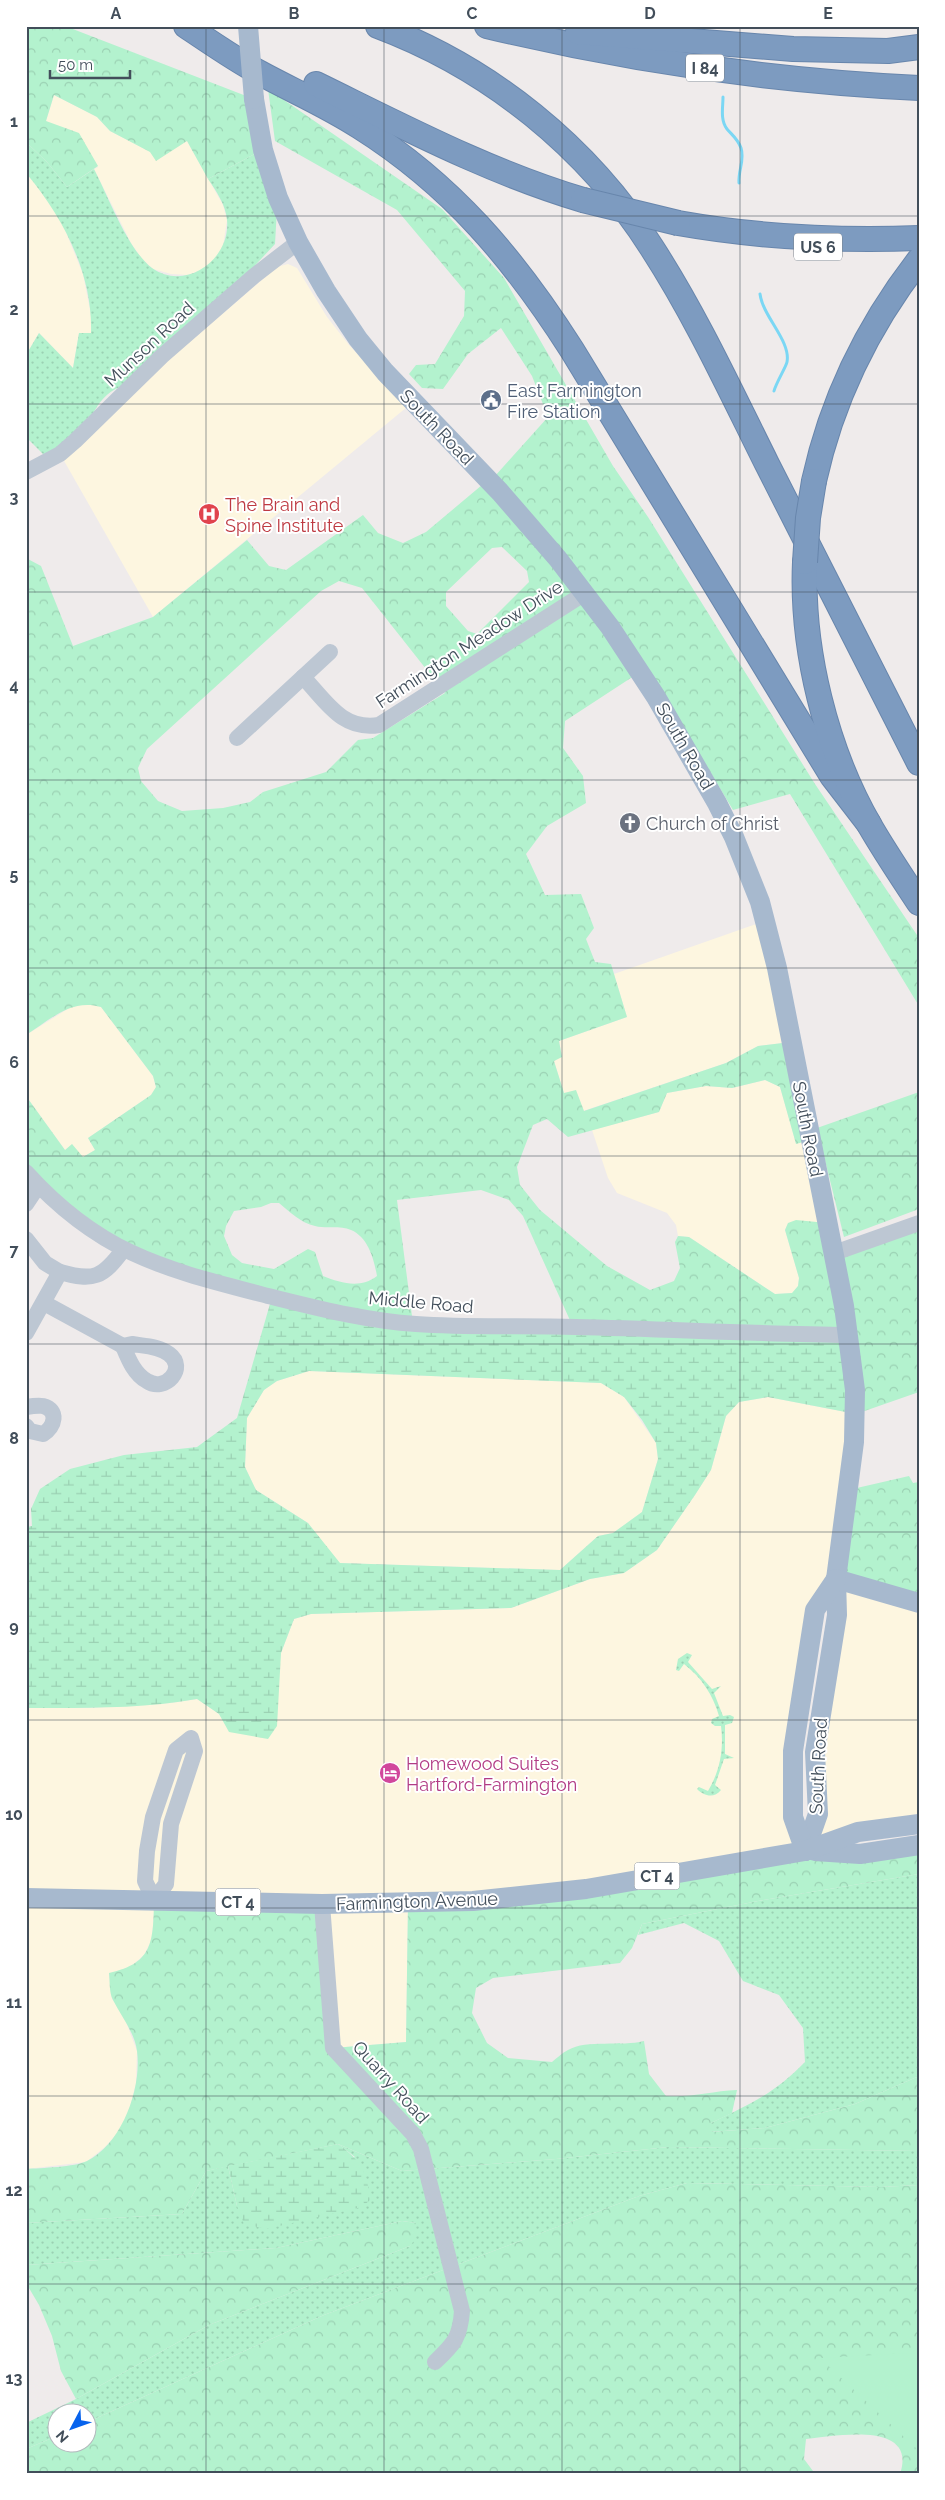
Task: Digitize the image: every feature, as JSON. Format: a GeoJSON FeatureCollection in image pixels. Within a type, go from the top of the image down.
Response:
{"type":"FeatureCollection","features":[{"type":"Feature","properties":{"kind":"highway"},"geometry":{"type":"LineString","coordinates":[[186,26],[245,64],[344,117],[394,150],[448,194],[498,245],[540,300],[572,350],[832,776],[869,824],[919,903]]}},
{"type":"Feature","properties":{"kind":"highway","name":"US 6"},"geometry":{"type":"LineString","coordinates":[[198,26],[467,158],[515,177],[583,200],[678,223],[746,233],[831,249],[908,246]]}},
{"type":"Feature","properties":{"kind":"highway"},"geometry":{"type":"LineString","coordinates":[[378,26],[454,61],[523,107],[584,162],[638,226],[666,270],[705,342],[919,763]]}},
{"type":"Feature","properties":{"kind":"highway"},"geometry":{"type":"LineString","coordinates":[[491,27],[536,26],[623,37],[756,47],[888,51],[919,47]]}},
{"type":"Feature","properties":{"kind":"highway","name":"I 84"},"geometry":{"type":"LineString","coordinates":[[491,27],[615,54],[703,68],[804,80],[919,88]]}},
{"type":"Feature","properties":{"kind":"highway"},"geometry":{"type":"LineString","coordinates":[[888,51],[909,43],[919,36]]}},
{"type":"Feature","properties":{"kind":"highway"},"geometry":{"type":"LineString","coordinates":[[869,824],[838,754],[817,687],[807,627],[805,562],[808,518],[814,481],[829,424],[850,370],[878,317],[919,260]]}},
{"type":"Feature","properties":{"kind":"main road","name":"South Road"},"geometry":{"type":"LineString","coordinates":[[248,26],[254,98],[270,172],[298,242],[333,303],[380,366],[500,492],[585,593],[635,663],[678,733],[717,803],[750,874],[760,902],[777,968],[834,1254],[849,1335],[856,1414],[836,1579],[837,1614],[815,1752],[818,1814],[805,1851]]}},
{"type":"Feature","properties":{"kind":"main road"},"geometry":{"type":"LineString","coordinates":[[836,1579],[919,1603]]}},
{"type":"Feature","properties":{"kind":"main road","name":"Farmington Avenue"},"geometry":{"type":"LineString","coordinates":[[26,1898],[322,1904],[473,1901],[586,1889],[805,1851],[858,1832],[919,1824]]}},
{"type":"Feature","properties":{"kind":"main road","name":"Farmington Avenue"},"geometry":{"type":"LineString","coordinates":[[805,1851],[860,1854],[919,1845]]}},
{"type":"Feature","properties":{"kind":"street","name":"Munson Road"},"geometry":{"type":"LineString","coordinates":[[26,472],[55,456],[75,441],[162,356],[246,283],[298,242]]}},
{"type":"Feature","properties":{"kind":"street","name":"Farmington Meadow Drive"},"geometry":{"type":"LineString","coordinates":[[303,677],[345,721],[368,727],[379,725],[585,593]]}},
{"type":"Feature","properties":{"kind":"street"},"geometry":{"type":"LineString","coordinates":[[237,738],[330,652]]}},
{"type":"Feature","properties":{"kind":"street","name":"Middle Road"},"geometry":{"type":"LineString","coordinates":[[26,1172],[38,1186],[81,1224],[123,1250],[150,1262],[195,1277],[306,1306],[378,1320],[414,1324],[849,1335]]}},
{"type":"Feature","properties":{"kind":"street"},"geometry":{"type":"LineString","coordinates":[[26,1204],[38,1186]]}},
{"type":"Feature","properties":{"kind":"street"},"geometry":{"type":"LineString","coordinates":[[834,1254],[919,1224]]}},
{"type":"Feature","properties":{"kind":"street"},"geometry":{"type":"LineString","coordinates":[[26,1239],[45,1263],[60,1272],[76,1277],[99,1274],[106,1271],[123,1250]]}},
{"type":"Feature","properties":{"kind":"street"},"geometry":{"type":"LineString","coordinates":[[27,1330],[60,1272]]}},
{"type":"Feature","properties":{"kind":"street"},"geometry":{"type":"LineString","coordinates":[[44,1303],[123,1346]]}},
{"type":"Feature","properties":{"kind":"street"},"geometry":{"type":"LineString","coordinates":[[26,1407],[46,1407],[53,1412],[54,1417],[50,1428],[43,1434],[30,1431],[26,1426]]}},
{"type":"Feature","properties":{"kind":"street"},"geometry":{"type":"LineString","coordinates":[[191,1738],[195,1751],[171,1824],[166,1884],[154,1900],[145,1881],[147,1850],[154,1817],[176,1750],[191,1738]]}},
{"type":"Feature","properties":{"kind":"street","name":"Quarry Road"},"geometry":{"type":"LineString","coordinates":[[322,1904],[333,2048],[413,2134],[425,2160],[462,2311],[460,2333],[452,2346],[435,2362]]}},
{"type":"Feature","properties":{"kind":"shaded area"},"geometry":{"type":"Polygon","coordinates":[[[54,95],[97,117],[110,131],[151,152],[187,141],[223,205],[227,220],[223,247],[215,259],[204,269],[188,275],[171,274],[153,269],[142,259],[131,243],[94,169],[98,167],[46,121],[54,95]]]}},
{"type":"Feature","properties":{"kind":"shaded area"},"geometry":{"type":"Polygon","coordinates":[[[26,173],[49,200],[63,225],[83,274],[92,320],[91,333],[79,333],[73,368],[39,333],[26,355],[26,173]]]}},
{"type":"Feature","properties":{"kind":"shaded area"},"geometry":{"type":"Polygon","coordinates":[[[288,264],[297,268],[327,317],[349,345],[407,407],[153,617],[63,459],[142,383],[277,267],[288,264]]]}},
{"type":"Feature","properties":{"kind":"shaded area"},"geometry":{"type":"Polygon","coordinates":[[[765,921],[791,1042],[758,1046],[726,1063],[583,1111],[564,1093],[554,1061],[562,1056],[559,1041],[627,1017],[614,974],[765,921]]]}},
{"type":"Feature","properties":{"kind":"shaded area"},"geometry":{"type":"Polygon","coordinates":[[[90,1004],[101,1007],[153,1076],[156,1088],[151,1095],[88,1138],[95,1150],[83,1157],[65,1150],[26,1096],[26,1035],[74,1005],[90,1004]]]}},
{"type":"Feature","properties":{"kind":"shaded area"},"geometry":{"type":"Polygon","coordinates":[[[765,1080],[780,1087],[796,1143],[810,1140],[827,1223],[788,1223],[785,1230],[799,1278],[798,1286],[793,1293],[775,1294],[689,1237],[678,1236],[676,1225],[667,1213],[617,1193],[608,1178],[592,1130],[659,1112],[667,1093],[706,1086],[732,1088],[765,1080]]]}},
{"type":"Feature","properties":{"kind":"shaded area"},"geometry":{"type":"Polygon","coordinates":[[[309,1371],[601,1383],[624,1397],[656,1443],[658,1459],[642,1512],[613,1533],[598,1536],[560,1570],[339,1563],[308,1523],[256,1490],[245,1467],[247,1418],[264,1390],[277,1381],[309,1371]]]}},
{"type":"Feature","properties":{"kind":"shaded area"},"geometry":{"type":"Polygon","coordinates":[[[768,1397],[856,1414],[836,1579],[919,1603],[919,1824],[805,1851],[408,1903],[406,2042],[333,2048],[155,1900],[152,1939],[144,1955],[128,1969],[109,1974],[112,1999],[123,2014],[137,2051],[136,2083],[130,2107],[121,2129],[105,2147],[86,2162],[26,2169],[26,1708],[89,1708],[171,1703],[197,1699],[219,1714],[230,1732],[278,1670],[281,1653],[294,1619],[311,1614],[511,1608],[590,1579],[624,1573],[657,1550],[695,1495],[711,1470],[726,1416],[739,1402],[768,1397]],[[836,1580],[815,1610],[792,1773],[805,1850],[836,1580]]]}},
{"type":"Feature","properties":{"kind":"green space"},"geometry":{"type":"Polygon","coordinates":[[[26,26],[65,26],[254,99],[264,149],[208,179],[187,141],[156,161],[150,152],[110,131],[97,117],[54,95],[46,121],[79,133],[98,166],[67,187],[47,162],[26,142],[26,26]]]}},
{"type":"Feature","properties":{"kind":"green space"},"geometry":{"type":"Polygon","coordinates":[[[268,89],[442,209],[504,278],[613,466],[648,517],[815,784],[919,938],[919,1006],[790,794],[733,810],[652,675],[495,476],[548,417],[532,376],[501,328],[468,354],[443,389],[422,388],[409,374],[416,365],[435,364],[464,316],[465,291],[397,210],[275,141],[268,89]]]}},
{"type":"Feature","properties":{"kind":"green space"},"geometry":{"type":"Polygon","coordinates":[[[26,142],[47,162],[67,187],[94,169],[119,222],[135,249],[152,268],[165,274],[179,276],[192,274],[204,268],[214,259],[222,247],[226,234],[227,220],[225,209],[208,179],[264,149],[278,191],[275,244],[249,272],[120,387],[107,395],[92,416],[49,460],[26,437],[26,355],[39,333],[73,368],[79,333],[91,333],[90,311],[87,289],[73,247],[52,208],[26,173],[26,142]]]}},
{"type":"Feature","properties":{"kind":"green space"},"geometry":{"type":"Polygon","coordinates":[[[482,485],[500,492],[640,672],[565,721],[563,748],[583,776],[586,803],[547,826],[526,854],[545,895],[581,894],[594,928],[586,939],[595,962],[611,964],[627,1017],[559,1041],[562,1057],[554,1061],[564,1093],[576,1090],[584,1111],[726,1063],[758,1046],[791,1042],[810,1140],[796,1144],[780,1087],[765,1080],[732,1088],[706,1086],[667,1093],[659,1112],[568,1137],[547,1119],[533,1125],[517,1167],[520,1185],[540,1210],[607,1266],[650,1290],[674,1281],[680,1268],[675,1242],[678,1236],[689,1237],[775,1294],[792,1293],[798,1286],[799,1278],[785,1230],[788,1223],[796,1220],[827,1223],[834,1253],[919,1223],[919,1392],[856,1414],[573,1327],[523,1216],[509,1200],[481,1190],[397,1200],[413,1324],[378,1320],[123,1250],[26,1172],[26,1096],[65,1150],[72,1144],[83,1157],[95,1150],[88,1138],[151,1095],[156,1087],[153,1076],[101,1007],[80,1005],[70,1008],[52,1017],[26,1035],[26,558],[41,566],[73,646],[153,617],[247,540],[269,566],[286,570],[363,515],[378,533],[403,543],[426,532],[482,485]],[[502,547],[492,548],[446,592],[446,606],[468,631],[477,634],[529,582],[527,571],[502,547]],[[339,581],[321,591],[147,749],[138,768],[141,781],[158,801],[182,811],[223,808],[250,802],[263,792],[326,772],[358,740],[373,738],[445,693],[362,588],[339,581]],[[271,1203],[261,1207],[234,1211],[226,1226],[224,1236],[232,1255],[242,1263],[274,1269],[308,1249],[315,1252],[323,1276],[344,1283],[357,1284],[377,1276],[369,1249],[357,1233],[338,1227],[310,1225],[296,1217],[279,1203],[271,1203]]]}},
{"type":"Feature","properties":{"kind":"green space"},"geometry":{"type":"Polygon","coordinates":[[[919,1092],[919,1209],[844,1237],[817,1128],[919,1092]]]}},
{"type":"Feature","properties":{"kind":"green space"},"geometry":{"type":"Polygon","coordinates":[[[272,1297],[343,1314],[849,1335],[856,1414],[768,1397],[739,1402],[726,1416],[711,1470],[695,1495],[657,1550],[624,1573],[590,1579],[511,1608],[311,1614],[294,1619],[281,1653],[277,1726],[268,1739],[229,1732],[219,1714],[197,1699],[155,1705],[26,1708],[26,1527],[32,1526],[31,1509],[40,1489],[70,1469],[124,1455],[197,1447],[237,1418],[272,1297]],[[309,1371],[277,1381],[264,1390],[247,1418],[245,1467],[256,1490],[308,1523],[340,1563],[560,1570],[598,1536],[613,1533],[642,1512],[658,1459],[656,1443],[642,1420],[624,1397],[601,1383],[309,1371]]]}},
{"type":"Feature","properties":{"kind":"green space"},"geometry":{"type":"Polygon","coordinates":[[[909,1476],[913,1483],[919,1482],[919,1603],[836,1579],[848,1490],[909,1476]]]}},
{"type":"Feature","properties":{"kind":"green space"},"geometry":{"type":"Polygon","coordinates":[[[687,1653],[692,1655],[688,1662],[712,1689],[721,1686],[714,1693],[723,1716],[730,1715],[734,1717],[732,1723],[725,1725],[725,1754],[734,1758],[724,1759],[715,1785],[721,1790],[715,1795],[706,1795],[697,1789],[699,1787],[708,1791],[716,1776],[722,1743],[721,1726],[715,1726],[711,1723],[712,1719],[719,1716],[714,1701],[701,1681],[684,1664],[679,1671],[676,1670],[678,1659],[687,1653]]]}},
{"type":"Feature","properties":{"kind":"green space"},"geometry":{"type":"Polygon","coordinates":[[[919,1845],[919,1874],[758,1901],[642,1924],[632,1948],[620,1963],[493,1978],[476,1988],[472,2013],[487,2043],[508,2058],[552,2062],[568,2050],[576,2047],[644,2041],[649,2074],[666,2096],[684,2096],[737,2090],[732,2113],[711,2123],[711,2132],[765,2128],[855,2104],[919,2076],[919,2151],[668,2147],[556,2159],[402,2171],[338,2144],[206,2171],[182,2214],[26,2223],[26,2169],[66,2166],[87,2161],[110,2142],[127,2114],[133,2098],[136,2081],[137,2051],[131,2031],[112,1997],[109,1973],[124,1969],[135,1963],[148,1948],[153,1927],[154,1900],[322,1904],[333,2048],[406,2042],[408,1903],[919,1845]]]}},
{"type":"Feature","properties":{"kind":"green space"},"geometry":{"type":"Polygon","coordinates":[[[919,1874],[919,2076],[855,2104],[765,2128],[710,2132],[711,2123],[750,2104],[772,2090],[805,2062],[803,2028],[779,1995],[743,1981],[719,1941],[684,1923],[638,1935],[642,1924],[758,1901],[919,1874]]]}},
{"type":"Feature","properties":{"kind":"green space"},"geometry":{"type":"Polygon","coordinates":[[[338,2144],[402,2171],[556,2159],[668,2147],[919,2151],[919,2185],[880,2187],[687,2183],[639,2196],[324,2315],[98,2417],[98,2402],[70,2402],[209,2325],[410,2246],[416,2223],[402,2221],[276,2248],[26,2265],[26,2223],[182,2214],[206,2171],[228,2166],[237,2206],[355,2157],[338,2144]]]}},
{"type":"Feature","properties":{"kind":"green space"},"geometry":{"type":"Polygon","coordinates":[[[338,2144],[352,2156],[365,2174],[370,2200],[362,2207],[266,2229],[244,2224],[237,2206],[228,2166],[338,2144]]]}},
{"type":"Feature","properties":{"kind":"green space"},"geometry":{"type":"Polygon","coordinates":[[[687,2183],[880,2187],[919,2185],[919,2474],[900,2474],[902,2457],[897,2445],[886,2438],[871,2435],[853,2435],[806,2439],[804,2459],[813,2471],[832,2474],[26,2474],[26,2449],[48,2440],[48,2452],[98,2452],[98,2417],[324,2315],[639,2196],[687,2183]]]}},
{"type":"Feature","properties":{"kind":"green space"},"geometry":{"type":"Polygon","coordinates":[[[402,2221],[416,2223],[416,2238],[410,2246],[209,2325],[76,2399],[61,2371],[52,2336],[39,2305],[26,2283],[26,2265],[276,2248],[402,2221]]]}},
{"type":"Feature","properties":{"kind":"green space"},"geometry":{"type":"Polygon","coordinates":[[[919,2348],[919,2451],[820,2358],[910,2353],[919,2348]]]}},
{"type":"Feature","properties":{"kind":"green space"},"geometry":{"type":"Polygon","coordinates":[[[48,2412],[48,2440],[26,2449],[26,2423],[48,2412]]]}},
{"type":"Feature","properties":{"kind":"waterway"},"geometry":{"type":"LineString","coordinates":[[723,97],[723,122],[735,137],[742,152],[739,183]]}},
{"type":"Feature","properties":{"kind":"waterway"},"geometry":{"type":"LineString","coordinates":[[760,294],[762,303],[781,337],[787,354],[787,362],[774,391]]}},
{"type":"Feature","properties":{"kind":"place","name":"East Farmington Fire Station"},"geometry":{"type":"Point","coordinates":[491,400]}},
{"type":"Feature","properties":{"kind":"place","name":"The Brain and Spine Institute"},"geometry":{"type":"Point","coordinates":[209,514]}},
{"type":"Feature","properties":{"kind":"place","name":"Church of Christ"},"geometry":{"type":"Point","coordinates":[630,823]}},
{"type":"Feature","properties":{"kind":"place","name":"Homewood Suites Hartford-Farmington"},"geometry":{"type":"Point","coordinates":[390,1773]}}]}
